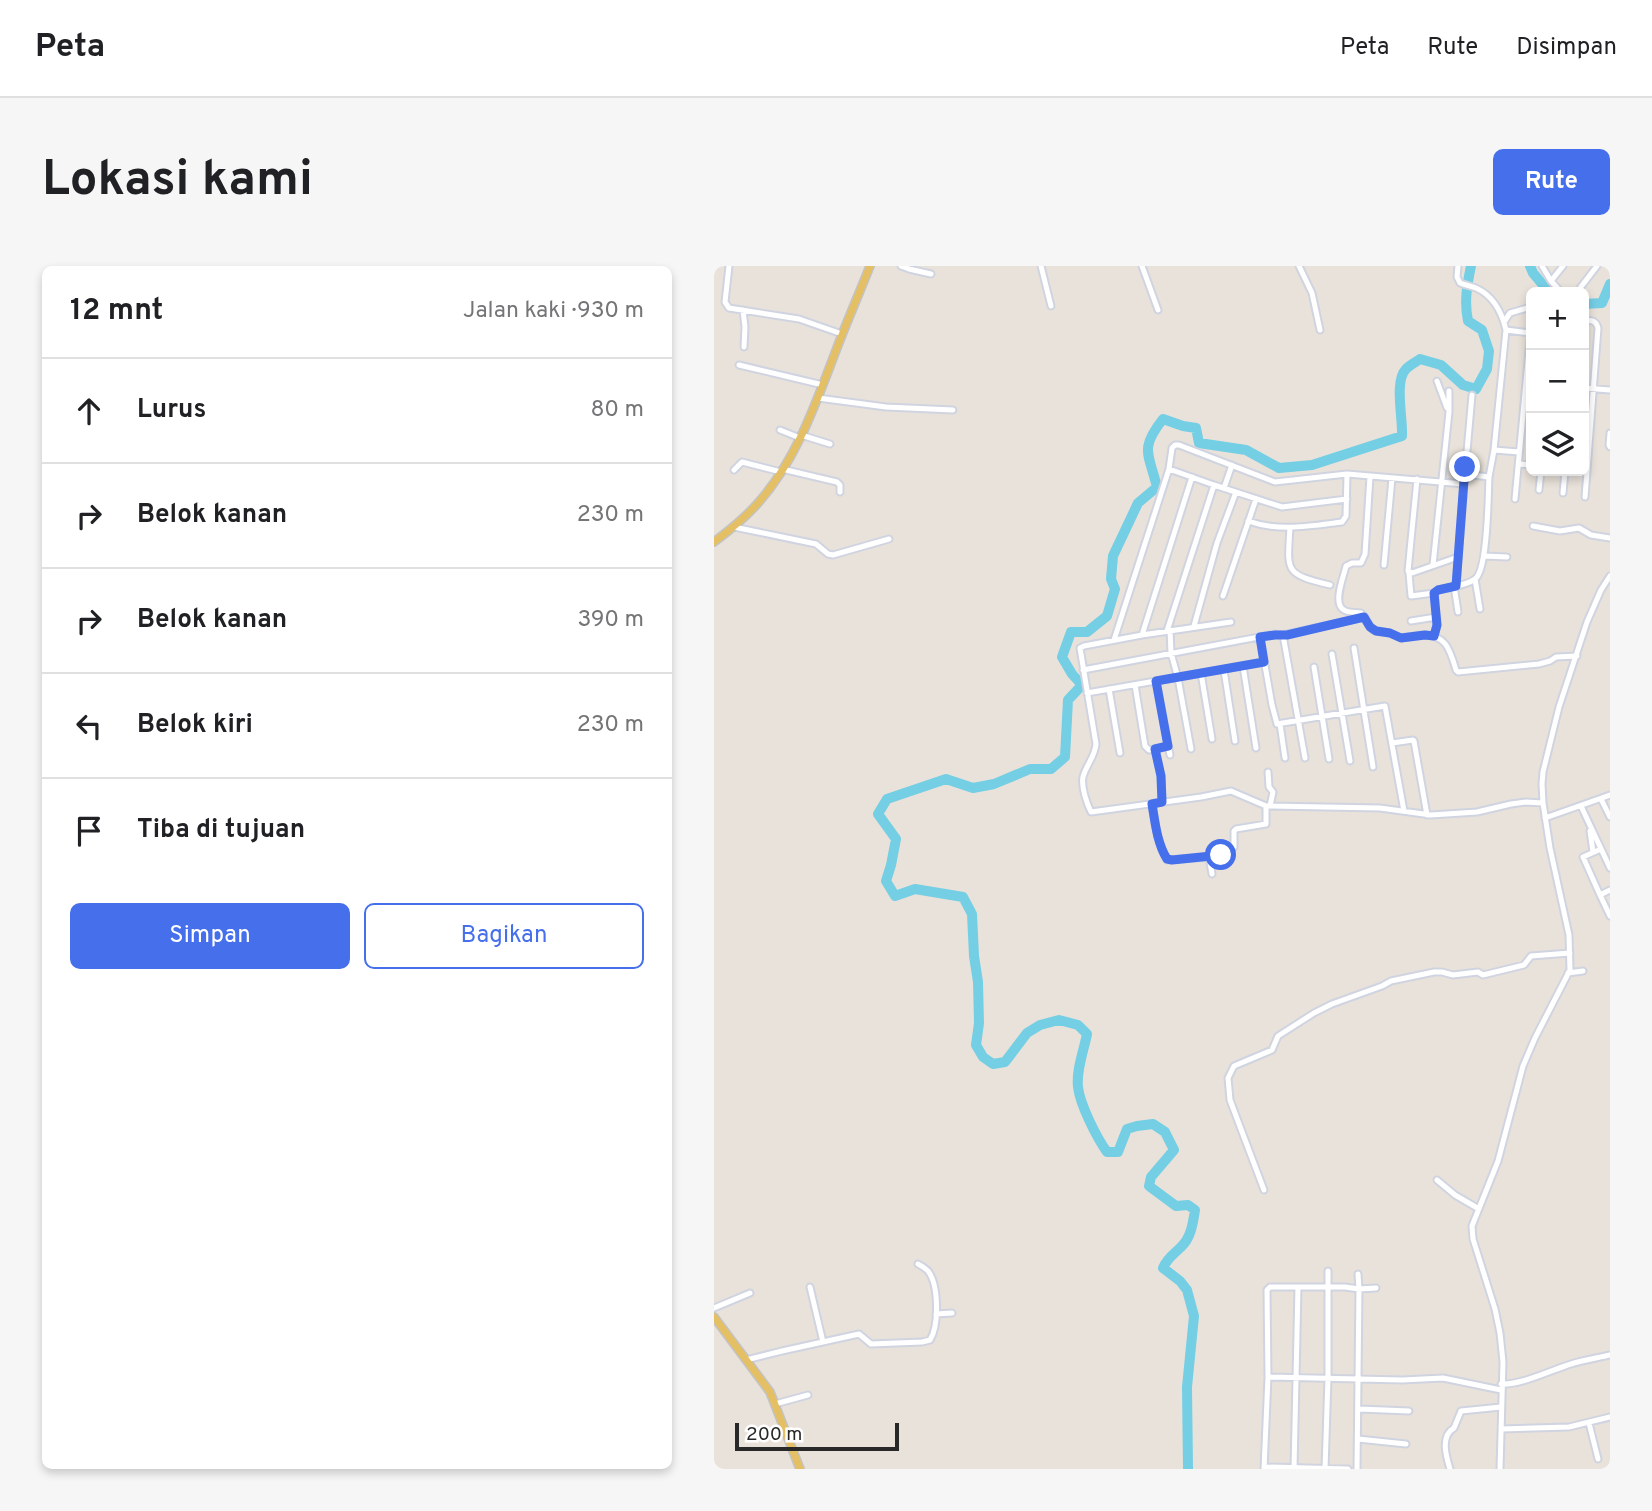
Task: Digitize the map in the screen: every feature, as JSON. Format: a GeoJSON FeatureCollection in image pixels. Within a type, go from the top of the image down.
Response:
{"type":"FeatureCollection","features":[{"type":"Feature","properties":{"kind":"main road"},"geometry":{"type":"LineString","coordinates":[[714,542],[759,502],[782,471],[818,398],[870,266]]}},
{"type":"Feature","properties":{"kind":"main road"},"geometry":{"type":"LineString","coordinates":[[714,1317],[763,1381],[775,1404],[800,1469]]}},
{"type":"Feature","properties":{"kind":"street"},"geometry":{"type":"LineString","coordinates":[[729,266],[726,304],[729,308],[799,319],[842,334]]}},
{"type":"Feature","properties":{"kind":"street"},"geometry":{"type":"LineString","coordinates":[[901,266],[931,274]]}},
{"type":"Feature","properties":{"kind":"street"},"geometry":{"type":"LineString","coordinates":[[1041,266],[1051,306]]}},
{"type":"Feature","properties":{"kind":"street"},"geometry":{"type":"LineString","coordinates":[[1142,266],[1158,310]]}},
{"type":"Feature","properties":{"kind":"street"},"geometry":{"type":"LineString","coordinates":[[1298,266],[1312,293],[1320,330]]}},
{"type":"Feature","properties":{"kind":"street"},"geometry":{"type":"LineString","coordinates":[[1417,479],[1407,569],[1411,596],[1434,593],[1475,579],[1481,572],[1485,556],[1489,477],[1506,330],[1489,296],[1476,288],[1462,285],[1458,280],[1458,266]]}},
{"type":"Feature","properties":{"kind":"street"},"geometry":{"type":"LineString","coordinates":[[1542,266],[1556,287]]}},
{"type":"Feature","properties":{"kind":"street"},"geometry":{"type":"LineString","coordinates":[[1551,281],[1563,266]]}},
{"type":"Feature","properties":{"kind":"street"},"geometry":{"type":"LineString","coordinates":[[1581,287],[1597,266]]}},
{"type":"Feature","properties":{"kind":"street"},"geometry":{"type":"LineString","coordinates":[[1504,322],[1510,313],[1526,308]]}},
{"type":"Feature","properties":{"kind":"street"},"geometry":{"type":"LineString","coordinates":[[743,310],[744,347]]}},
{"type":"Feature","properties":{"kind":"street"},"geometry":{"type":"LineString","coordinates":[[1589,320],[1595,322],[1598,328],[1589,444]]}},
{"type":"Feature","properties":{"kind":"street"},"geometry":{"type":"LineString","coordinates":[[1506,330],[1526,332]]}},
{"type":"Feature","properties":{"kind":"street"},"geometry":{"type":"LineString","coordinates":[[739,365],[823,385]]}},
{"type":"Feature","properties":{"kind":"street"},"geometry":{"type":"LineString","coordinates":[[1437,382],[1449,412]]}},
{"type":"Feature","properties":{"kind":"street"},"geometry":{"type":"LineString","coordinates":[[1589,389],[1610,390]]}},
{"type":"Feature","properties":{"kind":"street"},"geometry":{"type":"LineString","coordinates":[[1433,565],[1449,391]]}},
{"type":"Feature","properties":{"kind":"street"},"geometry":{"type":"LineString","coordinates":[[1458,612],[1455,586],[1472,395]]}},
{"type":"Feature","properties":{"kind":"street"},"geometry":{"type":"LineString","coordinates":[[818,398],[886,407],[953,411]]}},
{"type":"Feature","properties":{"kind":"street"},"geometry":{"type":"LineString","coordinates":[[1515,499],[1526,406]]}},
{"type":"Feature","properties":{"kind":"street"},"geometry":{"type":"LineString","coordinates":[[780,430],[830,444]]}},
{"type":"Feature","properties":{"kind":"street"},"geometry":{"type":"LineString","coordinates":[[1610,433],[1610,447]]}},
{"type":"Feature","properties":{"kind":"street"},"geometry":{"type":"LineString","coordinates":[[1114,640],[1175,445],[1275,482],[1347,474],[1464,484]]}},
{"type":"Feature","properties":{"kind":"street"},"geometry":{"type":"LineString","coordinates":[[1494,450],[1520,452]]}},
{"type":"Feature","properties":{"kind":"street"},"geometry":{"type":"LineString","coordinates":[[733,470],[742,462],[837,482],[840,485],[839,492]]}},
{"type":"Feature","properties":{"kind":"street"},"geometry":{"type":"LineString","coordinates":[[1519,464],[1526,465]]}},
{"type":"Feature","properties":{"kind":"street"},"geometry":{"type":"LineString","coordinates":[[1224,488],[1233,465]]}},
{"type":"Feature","properties":{"kind":"street"},"geometry":{"type":"LineString","coordinates":[[1170,468],[1282,507],[1347,499]]}},
{"type":"Feature","properties":{"kind":"street"},"geometry":{"type":"LineString","coordinates":[[1248,521],[1271,527],[1290,528],[1342,522],[1346,516],[1347,474]]}},
{"type":"Feature","properties":{"kind":"street"},"geometry":{"type":"LineString","coordinates":[[1465,474],[1489,477]]}},
{"type":"Feature","properties":{"kind":"street"},"geometry":{"type":"LineString","coordinates":[[1539,490],[1540,476]]}},
{"type":"Feature","properties":{"kind":"street"},"geometry":{"type":"LineString","coordinates":[[1563,493],[1565,476]]}},
{"type":"Feature","properties":{"kind":"street"},"geometry":{"type":"LineString","coordinates":[[1585,497],[1587,476]]}},
{"type":"Feature","properties":{"kind":"street"},"geometry":{"type":"LineString","coordinates":[[1142,635],[1192,477]]}},
{"type":"Feature","properties":{"kind":"street"},"geometry":{"type":"LineString","coordinates":[[1370,477],[1364,559],[1361,563],[1346,566],[1338,597],[1343,610],[1358,612],[1376,631],[1401,638],[1434,636],[1445,642],[1456,670],[1461,673],[1539,664],[1556,657],[1577,656]]}},
{"type":"Feature","properties":{"kind":"street"},"geometry":{"type":"LineString","coordinates":[[1384,565],[1392,478]]}},
{"type":"Feature","properties":{"kind":"street"},"geometry":{"type":"LineString","coordinates":[[1191,749],[1171,653],[1169,630],[1214,485]]}},
{"type":"Feature","properties":{"kind":"street"},"geometry":{"type":"LineString","coordinates":[[1194,626],[1217,543],[1236,492]]}},
{"type":"Feature","properties":{"kind":"street"},"geometry":{"type":"LineString","coordinates":[[1223,596],[1256,499]]}},
{"type":"Feature","properties":{"kind":"street"},"geometry":{"type":"LineString","coordinates":[[1533,526],[1560,531],[1581,528],[1591,535],[1610,538]]}},
{"type":"Feature","properties":{"kind":"street"},"geometry":{"type":"LineString","coordinates":[[734,527],[816,544],[833,555],[889,539]]}},
{"type":"Feature","properties":{"kind":"street"},"geometry":{"type":"LineString","coordinates":[[1290,528],[1288,559],[1294,572],[1301,578],[1330,585]]}},
{"type":"Feature","properties":{"kind":"street"},"geometry":{"type":"LineString","coordinates":[[1485,556],[1507,557]]}},
{"type":"Feature","properties":{"kind":"street"},"geometry":{"type":"LineString","coordinates":[[1409,573],[1458,557]]}},
{"type":"Feature","properties":{"kind":"street"},"geometry":{"type":"LineString","coordinates":[[1500,1469],[1503,1362],[1499,1322],[1472,1226],[1498,1161],[1522,1066],[1570,964],[1569,935],[1550,848],[1542,784],[1545,760],[1559,707],[1590,613],[1610,576]]}},
{"type":"Feature","properties":{"kind":"street"},"geometry":{"type":"LineString","coordinates":[[1475,579],[1480,609]]}},
{"type":"Feature","properties":{"kind":"street"},"geometry":{"type":"LineString","coordinates":[[1434,593],[1437,625],[1434,636]]}},
{"type":"Feature","properties":{"kind":"street"},"geometry":{"type":"LineString","coordinates":[[1083,670],[1283,635],[1364,617]]}},
{"type":"Feature","properties":{"kind":"street"},"geometry":{"type":"LineString","coordinates":[[1411,621],[1436,617]]}},
{"type":"Feature","properties":{"kind":"street"},"geometry":{"type":"LineString","coordinates":[[1231,622],[1082,646],[1080,650],[1096,744],[1083,778],[1090,811],[1093,813],[1231,791],[1268,806],[1380,808],[1427,814],[1478,812],[1511,804],[1543,803]]}},
{"type":"Feature","properties":{"kind":"street"},"geometry":{"type":"LineString","coordinates":[[1283,635],[1305,758]]}},
{"type":"Feature","properties":{"kind":"street"},"geometry":{"type":"LineString","coordinates":[[1260,637],[1277,724],[1385,706],[1404,811]]}},
{"type":"Feature","properties":{"kind":"street"},"geometry":{"type":"LineString","coordinates":[[1354,648],[1373,767]]}},
{"type":"Feature","properties":{"kind":"street"},"geometry":{"type":"LineString","coordinates":[[1332,654],[1350,761]]}},
{"type":"Feature","properties":{"kind":"street"},"geometry":{"type":"LineString","coordinates":[[1087,693],[1264,662]]}},
{"type":"Feature","properties":{"kind":"street"},"geometry":{"type":"LineString","coordinates":[[1243,666],[1256,748]]}},
{"type":"Feature","properties":{"kind":"street"},"geometry":{"type":"LineString","coordinates":[[1314,667],[1329,759]]}},
{"type":"Feature","properties":{"kind":"street"},"geometry":{"type":"LineString","coordinates":[[1224,670],[1235,741]]}},
{"type":"Feature","properties":{"kind":"street"},"geometry":{"type":"LineString","coordinates":[[1201,673],[1212,739]]}},
{"type":"Feature","properties":{"kind":"street"},"geometry":{"type":"LineString","coordinates":[[1156,681],[1170,755]]}},
{"type":"Feature","properties":{"kind":"street"},"geometry":{"type":"LineString","coordinates":[[1135,685],[1145,746],[1149,750],[1168,746]]}},
{"type":"Feature","properties":{"kind":"street"},"geometry":{"type":"LineString","coordinates":[[1110,690],[1120,753]]}},
{"type":"Feature","properties":{"kind":"street"},"geometry":{"type":"LineString","coordinates":[[1280,724],[1285,758]]}},
{"type":"Feature","properties":{"kind":"street"},"geometry":{"type":"LineString","coordinates":[[1392,743],[1414,741],[1427,814]]}},
{"type":"Feature","properties":{"kind":"street"},"geometry":{"type":"LineString","coordinates":[[1155,749],[1161,776],[1162,802]]}},
{"type":"Feature","properties":{"kind":"street"},"geometry":{"type":"LineString","coordinates":[[1152,804],[1156,828],[1167,859],[1221,855],[1233,848],[1236,829],[1266,824],[1273,792],[1269,787],[1268,772]]}},
{"type":"Feature","properties":{"kind":"street"},"geometry":{"type":"LineString","coordinates":[[1545,818],[1610,795]]}},
{"type":"Feature","properties":{"kind":"street"},"geometry":{"type":"LineString","coordinates":[[1601,799],[1610,817]]}},
{"type":"Feature","properties":{"kind":"street"},"geometry":{"type":"LineString","coordinates":[[1581,806],[1610,868]]}},
{"type":"Feature","properties":{"kind":"street"},"geometry":{"type":"LineString","coordinates":[[1588,822],[1593,852]]}},
{"type":"Feature","properties":{"kind":"street"},"geometry":{"type":"LineString","coordinates":[[1601,849],[1583,857],[1610,916]]}},
{"type":"Feature","properties":{"kind":"street"},"geometry":{"type":"LineString","coordinates":[[1209,857],[1212,874]]}},
{"type":"Feature","properties":{"kind":"street"},"geometry":{"type":"LineString","coordinates":[[1600,895],[1610,890]]}},
{"type":"Feature","properties":{"kind":"street"},"geometry":{"type":"LineString","coordinates":[[1264,1190],[1230,1100],[1228,1078],[1234,1066],[1272,1050],[1278,1036],[1314,1013],[1391,981],[1434,972],[1453,975],[1478,972],[1483,975],[1524,965],[1531,956],[1570,953]]}},
{"type":"Feature","properties":{"kind":"street"},"geometry":{"type":"LineString","coordinates":[[1568,973],[1583,971]]}},
{"type":"Feature","properties":{"kind":"street"},"geometry":{"type":"LineString","coordinates":[[1437,1180],[1455,1195],[1479,1209]]}},
{"type":"Feature","properties":{"kind":"street"},"geometry":{"type":"LineString","coordinates":[[746,1360],[859,1334],[872,1344],[930,1340],[934,1335],[936,1292],[927,1270],[918,1264]]}},
{"type":"Feature","properties":{"kind":"street"},"geometry":{"type":"LineString","coordinates":[[1325,1469],[1328,1271]]}},
{"type":"Feature","properties":{"kind":"street"},"geometry":{"type":"LineString","coordinates":[[1357,1469],[1358,1274]]}},
{"type":"Feature","properties":{"kind":"street"},"geometry":{"type":"LineString","coordinates":[[810,1287],[823,1342]]}},
{"type":"Feature","properties":{"kind":"street"},"geometry":{"type":"LineString","coordinates":[[1294,1468],[1298,1287]]}},
{"type":"Feature","properties":{"kind":"street"},"geometry":{"type":"LineString","coordinates":[[1348,1469],[1265,1468],[1268,1288],[1376,1288]]}},
{"type":"Feature","properties":{"kind":"street"},"geometry":{"type":"LineString","coordinates":[[714,1308],[750,1293]]}},
{"type":"Feature","properties":{"kind":"street"},"geometry":{"type":"LineString","coordinates":[[936,1314],[952,1312]]}},
{"type":"Feature","properties":{"kind":"street"},"geometry":{"type":"LineString","coordinates":[[1268,1377],[1402,1381],[1443,1378],[1502,1387],[1573,1363],[1610,1355]]}},
{"type":"Feature","properties":{"kind":"street"},"geometry":{"type":"LineString","coordinates":[[775,1404],[808,1395]]}},
{"type":"Feature","properties":{"kind":"street"},"geometry":{"type":"LineString","coordinates":[[1450,1469],[1445,1456],[1446,1436],[1454,1428],[1461,1411],[1502,1407]]}},
{"type":"Feature","properties":{"kind":"street"},"geometry":{"type":"LineString","coordinates":[[1359,1409],[1409,1411]]}},
{"type":"Feature","properties":{"kind":"street"},"geometry":{"type":"LineString","coordinates":[[1501,1429],[1548,1428],[1589,1423],[1610,1417]]}},
{"type":"Feature","properties":{"kind":"street"},"geometry":{"type":"LineString","coordinates":[[1589,1423],[1598,1459]]}},
{"type":"Feature","properties":{"kind":"street"},"geometry":{"type":"LineString","coordinates":[[1358,1439],[1406,1444]]}},
{"type":"Feature","properties":{"kind":"waterway"},"geometry":{"type":"LineString","coordinates":[[1188,1469],[1187,1387],[1194,1316],[1187,1290],[1163,1268],[1187,1239],[1195,1210],[1188,1205],[1176,1206],[1149,1186],[1151,1177],[1174,1150],[1165,1132],[1153,1124],[1127,1129],[1118,1152],[1107,1152],[1079,1094],[1078,1074],[1087,1034],[1078,1025],[1059,1020],[1040,1025],[1027,1033],[1005,1062],[993,1064],[983,1057],[976,1045],[979,1023],[978,982],[972,914],[963,897],[915,889],[895,896],[886,881],[896,839],[878,814],[887,799],[946,779],[973,788],[994,784],[1030,769],[1051,769],[1065,757],[1068,700],[1082,685],[1062,657],[1071,632],[1087,632],[1107,616],[1115,589],[1111,579],[1113,556],[1138,503],[1157,487],[1148,445],[1163,419],[1196,428],[1199,443],[1246,450],[1279,468],[1312,465],[1402,436],[1400,382],[1409,366],[1420,359],[1441,365],[1463,385],[1476,389],[1487,369],[1489,351],[1482,330],[1468,321],[1466,294],[1471,266]]}},
{"type":"Feature","properties":{"kind":"waterway"},"geometry":{"type":"LineString","coordinates":[[1530,266],[1545,287]]}},
{"type":"Feature","properties":{"kind":"waterway"},"geometry":{"type":"LineString","coordinates":[[1589,304],[1602,303],[1610,284]]}},
{"type":"Feature","properties":{"kind":"route"},"geometry":{"type":"LineString","coordinates":[[1221,855],[1172,860],[1167,859],[1163,851],[1152,804],[1162,802],[1161,776],[1155,749],[1168,746],[1156,681],[1264,662],[1260,637],[1287,635],[1364,617],[1373,630],[1397,637],[1434,636],[1437,625],[1434,593],[1456,586],[1465,467]]}}]}
